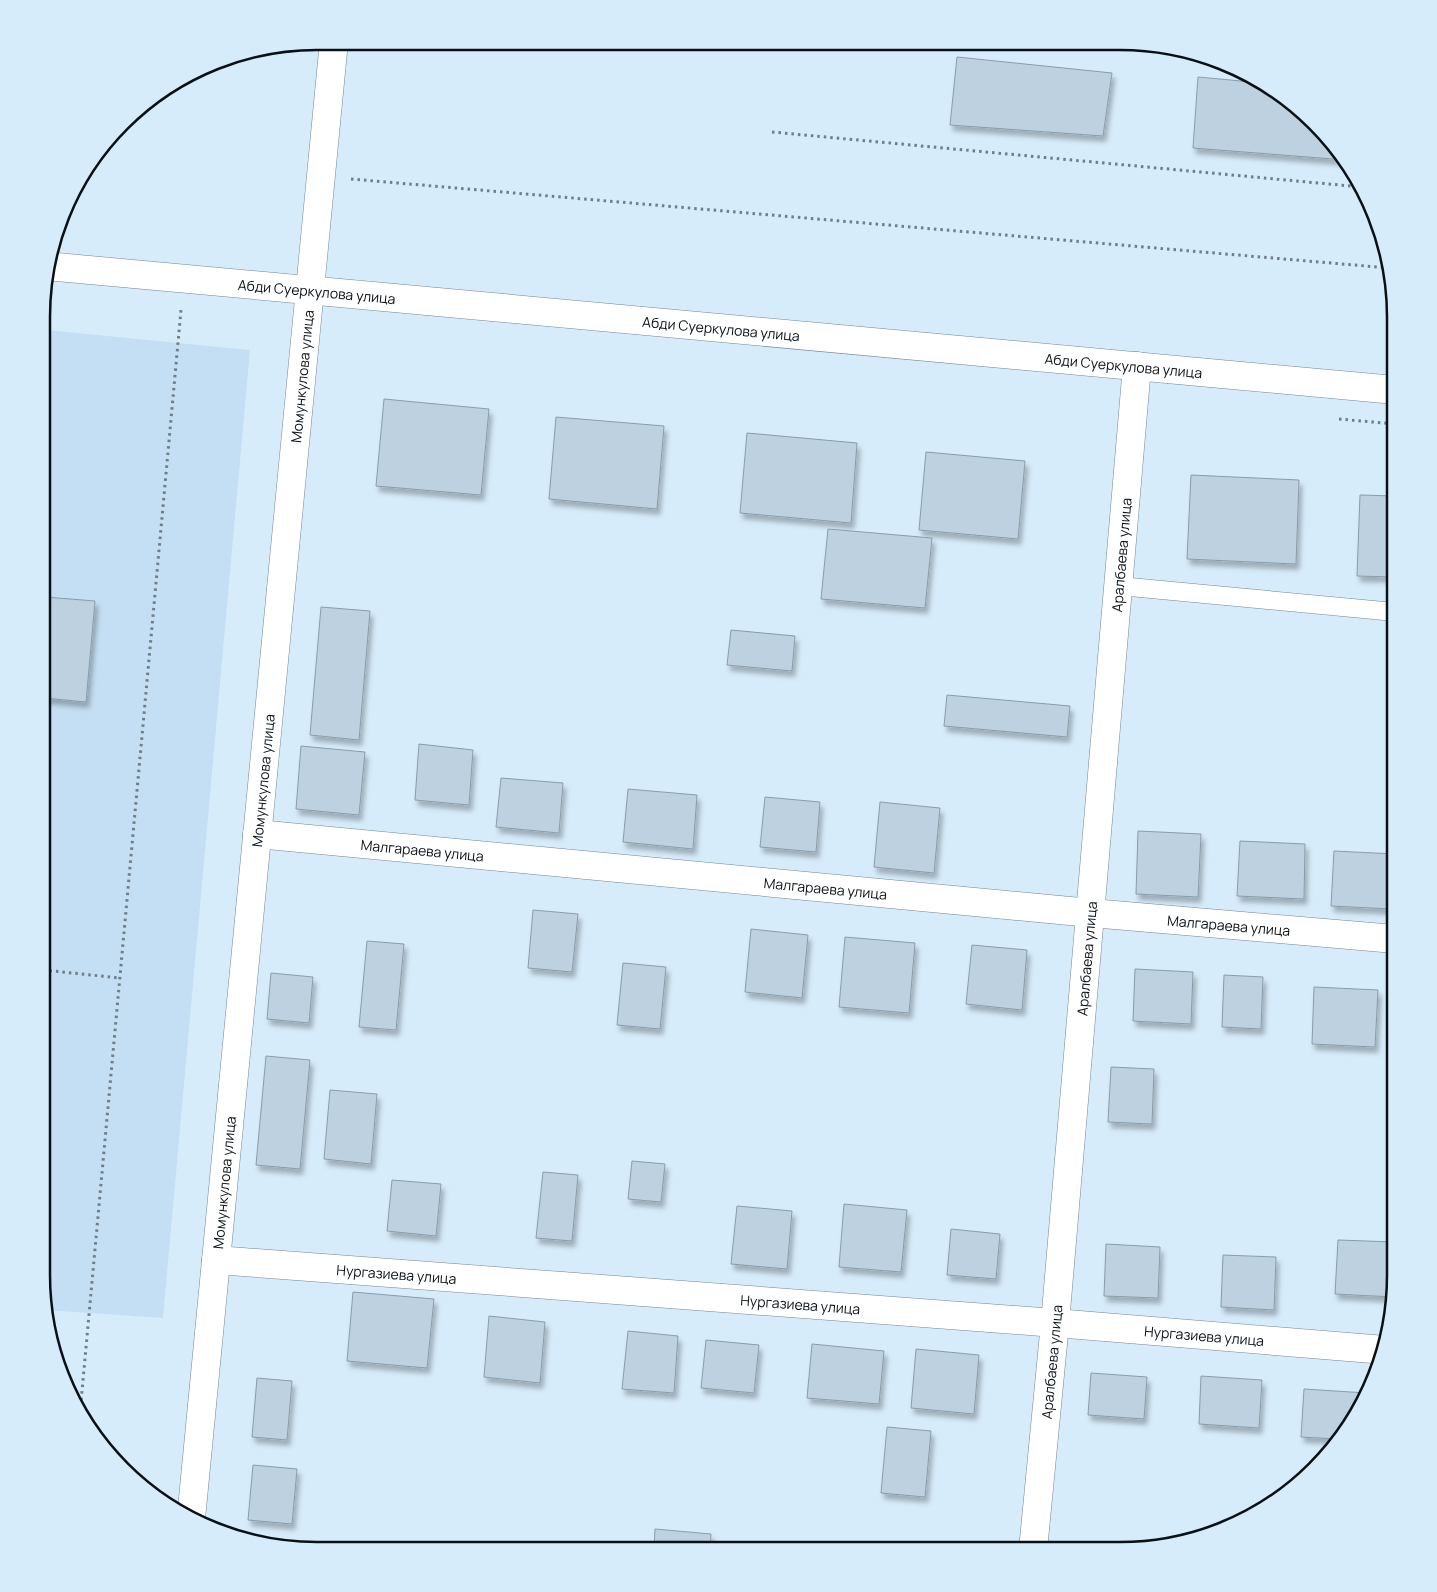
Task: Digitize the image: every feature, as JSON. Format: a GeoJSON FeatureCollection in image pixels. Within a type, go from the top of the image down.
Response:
{"type":"FeatureCollection","features":[{"type":"Feature","properties":{"kind":"street","name":"Момункулова улица"},"geometry":{"type":"LineString","coordinates":[[192,1510],[333,50]]}},
{"type":"Feature","properties":{"kind":"street","name":"Абди Суеркулова улица"},"geometry":{"type":"LineString","coordinates":[[55,267],[1387,389]]}},
{"type":"Feature","properties":{"kind":"street","name":"Аралбаева улица"},"geometry":{"type":"LineString","coordinates":[[1034,1542],[1091,913],[1137,366]]}},
{"type":"Feature","properties":{"kind":"street","name":"Малгараева улица"},"geometry":{"type":"LineString","coordinates":[[257,834],[1091,913],[1387,938]]}},
{"type":"Feature","properties":{"kind":"street","name":"Нургазиева улица"},"geometry":{"type":"LineString","coordinates":[[216,1260],[1055,1323],[1376,1349]]}},
{"type":"Feature","properties":{"kind":"lane"},"geometry":{"type":"LineString","coordinates":[[1119,586],[1387,611]]}},
{"type":"Feature","properties":{"kind":"path"},"geometry":{"type":"LineString","coordinates":[[772,132],[1352,186]]}},
{"type":"Feature","properties":{"kind":"path"},"geometry":{"type":"LineString","coordinates":[[321,176],[1382,267]]}},
{"type":"Feature","properties":{"kind":"path"},"geometry":{"type":"LineString","coordinates":[[81,1399],[181,310]]}},
{"type":"Feature","properties":{"kind":"path"},"geometry":{"type":"LineString","coordinates":[[50,971],[120,978]]}},
{"type":"Feature","properties":{"kind":"shaded area"},"geometry":{"type":"Polygon","coordinates":[[[50,330],[250,350],[163,1318],[52,1310],[50,1275],[50,330]]]}},
{"type":"Feature","properties":{"kind":"building"},"geometry":{"type":"Polygon","coordinates":[[[957,57],[1112,73],[1103,136],[950,125],[957,57]]]}},
{"type":"Feature","properties":{"kind":"building"},"geometry":{"type":"Polygon","coordinates":[[[1198,77],[1244,81],[1253,86],[1296,116],[1321,141],[1335,159],[1193,148],[1198,77]]]}},
{"type":"Feature","properties":{"kind":"building"},"geometry":{"type":"Polygon","coordinates":[[[384,399],[489,409],[481,495],[376,486],[384,399]]]}},
{"type":"Feature","properties":{"kind":"building"},"geometry":{"type":"Polygon","coordinates":[[[556,417],[664,426],[657,509],[549,499],[556,417]]]}},
{"type":"Feature","properties":{"kind":"building"},"geometry":{"type":"Polygon","coordinates":[[[747,433],[857,443],[851,523],[740,513],[747,433]]]}},
{"type":"Feature","properties":{"kind":"building"},"geometry":{"type":"Polygon","coordinates":[[[926,452],[1025,461],[1018,539],[919,530],[926,452]]]}},
{"type":"Feature","properties":{"kind":"building"},"geometry":{"type":"Polygon","coordinates":[[[1191,475],[1299,480],[1296,564],[1187,559],[1191,475]]]}},
{"type":"Feature","properties":{"kind":"building"},"geometry":{"type":"Polygon","coordinates":[[[1360,495],[1387,496],[1387,577],[1357,576],[1360,495]]]}},
{"type":"Feature","properties":{"kind":"building"},"geometry":{"type":"Polygon","coordinates":[[[828,529],[932,538],[925,608],[821,599],[828,529]]]}},
{"type":"Feature","properties":{"kind":"building"},"geometry":{"type":"Polygon","coordinates":[[[50,597],[95,601],[86,702],[50,698],[50,597]]]}},
{"type":"Feature","properties":{"kind":"building"},"geometry":{"type":"Polygon","coordinates":[[[321,607],[370,611],[359,740],[310,735],[321,607]]]}},
{"type":"Feature","properties":{"kind":"building"},"geometry":{"type":"Polygon","coordinates":[[[731,630],[795,636],[792,671],[727,665],[731,630]]]}},
{"type":"Feature","properties":{"kind":"building"},"geometry":{"type":"Polygon","coordinates":[[[947,695],[1070,706],[1067,737],[944,726],[947,695]]]}},
{"type":"Feature","properties":{"kind":"building"},"geometry":{"type":"Polygon","coordinates":[[[419,744],[473,750],[469,805],[415,800],[419,744]]]}},
{"type":"Feature","properties":{"kind":"building"},"geometry":{"type":"Polygon","coordinates":[[[301,746],[365,752],[359,815],[296,809],[301,746]]]}},
{"type":"Feature","properties":{"kind":"building"},"geometry":{"type":"Polygon","coordinates":[[[501,778],[563,783],[559,833],[496,827],[501,778]]]}},
{"type":"Feature","properties":{"kind":"building"},"geometry":{"type":"Polygon","coordinates":[[[628,789],[697,795],[693,849],[623,842],[628,789]]]}},
{"type":"Feature","properties":{"kind":"building"},"geometry":{"type":"Polygon","coordinates":[[[765,797],[820,802],[816,852],[760,847],[765,797]]]}},
{"type":"Feature","properties":{"kind":"building"},"geometry":{"type":"Polygon","coordinates":[[[880,802],[940,808],[934,873],[874,867],[880,802]]]}},
{"type":"Feature","properties":{"kind":"building"},"geometry":{"type":"Polygon","coordinates":[[[1138,831],[1201,834],[1198,897],[1136,894],[1138,831]]]}},
{"type":"Feature","properties":{"kind":"building"},"geometry":{"type":"Polygon","coordinates":[[[1240,841],[1305,844],[1304,899],[1237,896],[1240,841]]]}},
{"type":"Feature","properties":{"kind":"building"},"geometry":{"type":"Polygon","coordinates":[[[1334,851],[1387,854],[1387,909],[1331,906],[1334,851]]]}},
{"type":"Feature","properties":{"kind":"building"},"geometry":{"type":"Polygon","coordinates":[[[533,910],[578,914],[572,972],[528,968],[533,910]]]}},
{"type":"Feature","properties":{"kind":"building"},"geometry":{"type":"Polygon","coordinates":[[[751,929],[808,935],[802,998],[745,992],[751,929]]]}},
{"type":"Feature","properties":{"kind":"building"},"geometry":{"type":"Polygon","coordinates":[[[845,937],[915,943],[909,1013],[839,1007],[845,937]]]}},
{"type":"Feature","properties":{"kind":"building"},"geometry":{"type":"Polygon","coordinates":[[[367,941],[404,944],[396,1030],[359,1027],[367,941]]]}},
{"type":"Feature","properties":{"kind":"building"},"geometry":{"type":"Polygon","coordinates":[[[972,945],[1027,950],[1022,1010],[966,1004],[972,945]]]}},
{"type":"Feature","properties":{"kind":"building"},"geometry":{"type":"Polygon","coordinates":[[[623,963],[666,967],[660,1029],[617,1025],[623,963]]]}},
{"type":"Feature","properties":{"kind":"building"},"geometry":{"type":"Polygon","coordinates":[[[1135,969],[1193,972],[1191,1024],[1133,1021],[1135,969]]]}},
{"type":"Feature","properties":{"kind":"building"},"geometry":{"type":"Polygon","coordinates":[[[271,973],[313,977],[309,1023],[267,1019],[271,973]]]}},
{"type":"Feature","properties":{"kind":"building"},"geometry":{"type":"Polygon","coordinates":[[[1224,975],[1263,977],[1261,1029],[1222,1027],[1224,975]]]}},
{"type":"Feature","properties":{"kind":"building"},"geometry":{"type":"Polygon","coordinates":[[[1314,987],[1378,990],[1375,1047],[1312,1044],[1314,987]]]}},
{"type":"Feature","properties":{"kind":"building"},"geometry":{"type":"Polygon","coordinates":[[[266,1056],[310,1060],[300,1169],[256,1165],[266,1056]]]}},
{"type":"Feature","properties":{"kind":"building"},"geometry":{"type":"Polygon","coordinates":[[[1111,1067],[1154,1069],[1152,1124],[1108,1122],[1111,1067]]]}},
{"type":"Feature","properties":{"kind":"building"},"geometry":{"type":"Polygon","coordinates":[[[330,1090],[377,1094],[371,1164],[324,1159],[330,1090]]]}},
{"type":"Feature","properties":{"kind":"building"},"geometry":{"type":"Polygon","coordinates":[[[632,1161],[665,1164],[661,1202],[628,1199],[632,1161]]]}},
{"type":"Feature","properties":{"kind":"building"},"geometry":{"type":"Polygon","coordinates":[[[543,1172],[578,1175],[572,1241],[536,1238],[543,1172]]]}},
{"type":"Feature","properties":{"kind":"building"},"geometry":{"type":"Polygon","coordinates":[[[392,1180],[441,1184],[436,1236],[387,1231],[392,1180]]]}},
{"type":"Feature","properties":{"kind":"building"},"geometry":{"type":"Polygon","coordinates":[[[844,1204],[907,1210],[901,1272],[839,1267],[844,1204]]]}},
{"type":"Feature","properties":{"kind":"building"},"geometry":{"type":"Polygon","coordinates":[[[737,1206],[792,1211],[787,1269],[731,1264],[737,1206]]]}},
{"type":"Feature","properties":{"kind":"building"},"geometry":{"type":"Polygon","coordinates":[[[951,1229],[1000,1234],[996,1279],[947,1275],[951,1229]]]}},
{"type":"Feature","properties":{"kind":"building"},"geometry":{"type":"Polygon","coordinates":[[[1338,1240],[1387,1242],[1386,1297],[1335,1294],[1338,1240]]]}},
{"type":"Feature","properties":{"kind":"building"},"geometry":{"type":"Polygon","coordinates":[[[1106,1244],[1160,1247],[1158,1298],[1104,1296],[1106,1244]]]}},
{"type":"Feature","properties":{"kind":"building"},"geometry":{"type":"Polygon","coordinates":[[[1223,1255],[1276,1257],[1274,1310],[1221,1307],[1223,1255]]]}},
{"type":"Feature","properties":{"kind":"building"},"geometry":{"type":"Polygon","coordinates":[[[353,1292],[434,1299],[427,1368],[347,1361],[353,1292]]]}},
{"type":"Feature","properties":{"kind":"building"},"geometry":{"type":"Polygon","coordinates":[[[489,1316],[545,1322],[540,1383],[484,1377],[489,1316]]]}},
{"type":"Feature","properties":{"kind":"building"},"geometry":{"type":"Polygon","coordinates":[[[628,1331],[678,1336],[674,1393],[622,1389],[628,1331]]]}},
{"type":"Feature","properties":{"kind":"building"},"geometry":{"type":"Polygon","coordinates":[[[706,1340],[759,1345],[754,1393],[701,1388],[706,1340]]]}},
{"type":"Feature","properties":{"kind":"building"},"geometry":{"type":"Polygon","coordinates":[[[812,1344],[884,1351],[879,1404],[807,1398],[812,1344]]]}},
{"type":"Feature","properties":{"kind":"building"},"geometry":{"type":"Polygon","coordinates":[[[916,1349],[979,1355],[974,1414],[911,1408],[916,1349]]]}},
{"type":"Feature","properties":{"kind":"building"},"geometry":{"type":"Polygon","coordinates":[[[1091,1373],[1147,1377],[1144,1419],[1088,1415],[1091,1373]]]}},
{"type":"Feature","properties":{"kind":"building"},"geometry":{"type":"Polygon","coordinates":[[[1201,1376],[1262,1380],[1259,1428],[1199,1424],[1201,1376]]]}},
{"type":"Feature","properties":{"kind":"building"},"geometry":{"type":"Polygon","coordinates":[[[257,1378],[292,1381],[287,1440],[252,1437],[257,1378]]]}},
{"type":"Feature","properties":{"kind":"building"},"geometry":{"type":"Polygon","coordinates":[[[1304,1389],[1359,1393],[1331,1439],[1301,1437],[1304,1389]]]}},
{"type":"Feature","properties":{"kind":"building"},"geometry":{"type":"Polygon","coordinates":[[[887,1427],[931,1431],[925,1497],[881,1493],[887,1427]]]}},
{"type":"Feature","properties":{"kind":"building"},"geometry":{"type":"Polygon","coordinates":[[[253,1465],[297,1469],[292,1524],[248,1520],[253,1465]]]}},
{"type":"Feature","properties":{"kind":"building"},"geometry":{"type":"Polygon","coordinates":[[[655,1529],[711,1534],[710,1542],[654,1542],[655,1529]]]}}]}
